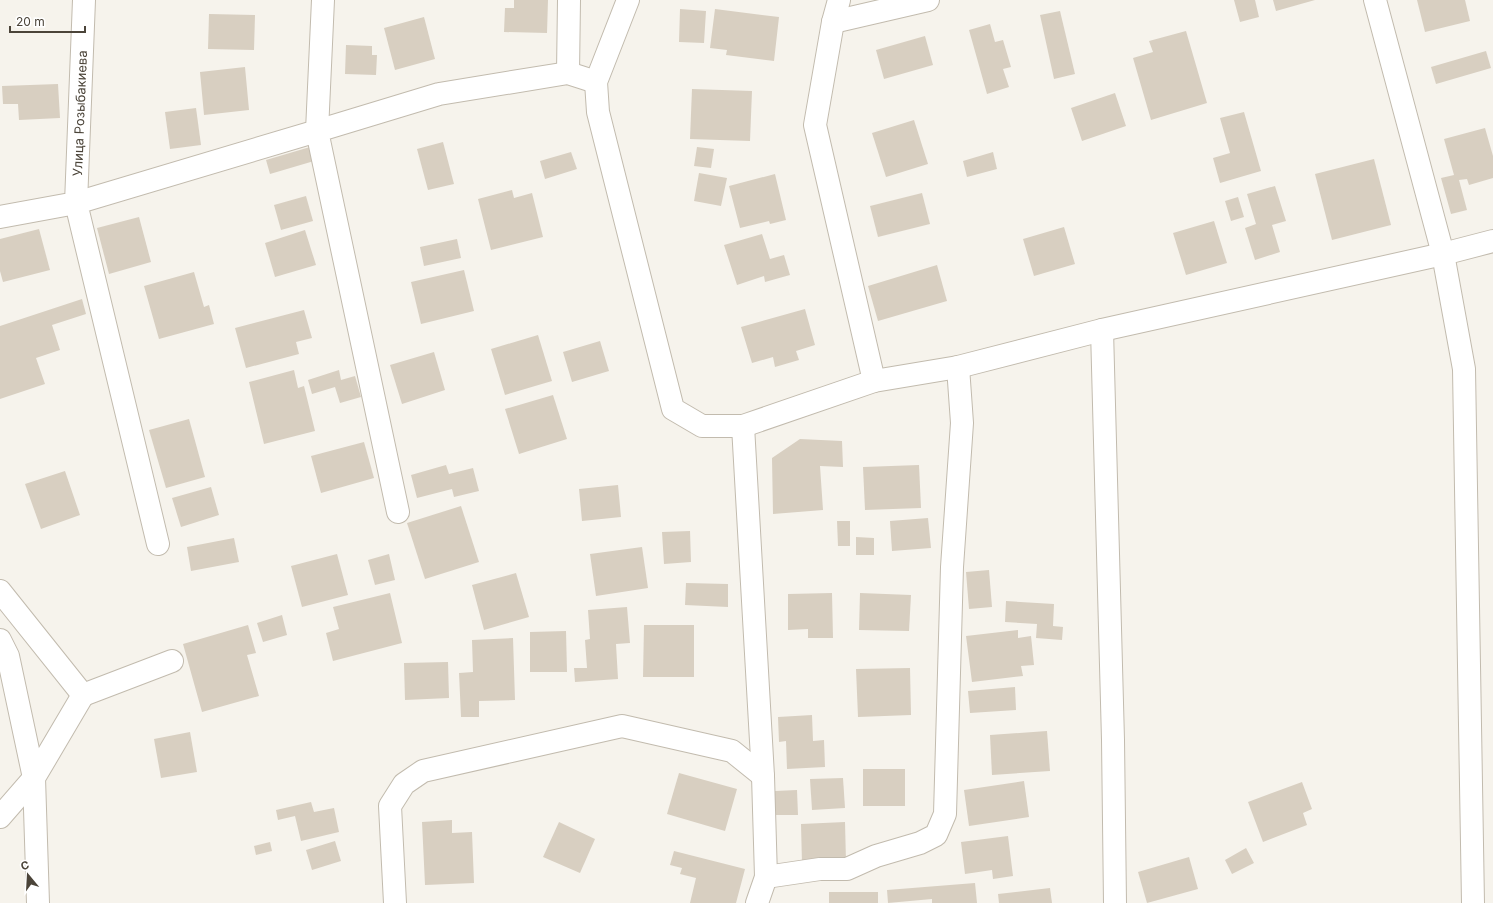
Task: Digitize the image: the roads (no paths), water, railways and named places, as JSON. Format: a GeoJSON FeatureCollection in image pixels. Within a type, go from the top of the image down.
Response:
{"type":"FeatureCollection","features":[{"type":"Feature","properties":{"kind":"street","name":"Улица Розыбакиева"},"geometry":{"type":"LineString","coordinates":[[84,0],[76,203],[158,544]]}},
{"type":"Feature","properties":{"kind":"street"},"geometry":{"type":"LineString","coordinates":[[323,0],[317,131],[398,512]]}},
{"type":"Feature","properties":{"kind":"street"},"geometry":{"type":"LineString","coordinates":[[568,73],[569,0]]}},
{"type":"Feature","properties":{"kind":"street"},"geometry":{"type":"LineString","coordinates":[[628,0],[596,82],[598,112],[673,409],[702,426],[743,426],[874,381],[958,367],[1102,330],[1443,254],[1493,241]]}},
{"type":"Feature","properties":{"kind":"street"},"geometry":{"type":"LineString","coordinates":[[839,0],[833,22],[815,125],[874,381]]}},
{"type":"Feature","properties":{"kind":"street"},"geometry":{"type":"LineString","coordinates":[[833,22],[928,0]]}},
{"type":"Feature","properties":{"kind":"street"},"geometry":{"type":"LineString","coordinates":[[1376,0],[1443,254],[1464,369],[1473,903]]}},
{"type":"Feature","properties":{"kind":"street"},"geometry":{"type":"LineString","coordinates":[[0,217],[76,203],[439,94],[568,73],[596,82]]}},
{"type":"Feature","properties":{"kind":"street"},"geometry":{"type":"LineString","coordinates":[[1102,330],[1113,740],[1115,903]]}},
{"type":"Feature","properties":{"kind":"street"},"geometry":{"type":"LineString","coordinates":[[766,877],[820,869],[847,869],[876,856],[920,843],[936,836],[945,814],[952,567],[962,423],[958,367]]}},
{"type":"Feature","properties":{"kind":"street"},"geometry":{"type":"LineString","coordinates":[[743,426],[763,776],[766,877],[757,903]]}},
{"type":"Feature","properties":{"kind":"street"},"geometry":{"type":"LineString","coordinates":[[0,591],[83,695]]}},
{"type":"Feature","properties":{"kind":"street"},"geometry":{"type":"LineString","coordinates":[[0,640],[8,656],[34,778],[38,903]]}},
{"type":"Feature","properties":{"kind":"street"},"geometry":{"type":"LineString","coordinates":[[0,817],[34,778],[83,695],[172,661]]}},
{"type":"Feature","properties":{"kind":"street"},"geometry":{"type":"LineString","coordinates":[[395,903],[390,806],[404,784],[423,771],[622,726],[732,751],[763,776]]}}]}
